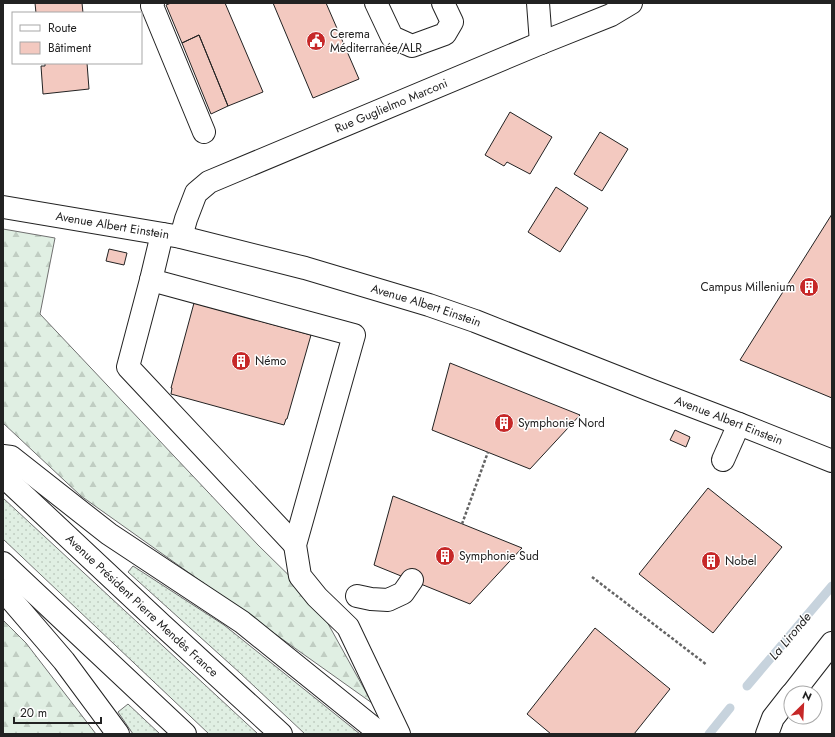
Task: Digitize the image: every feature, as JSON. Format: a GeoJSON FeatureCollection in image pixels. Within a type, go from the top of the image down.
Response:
{"type":"FeatureCollection","features":[{"type":"Feature","properties":{"kind":"main road"},"geometry":{"type":"LineString","coordinates":[[153,3],[152,6],[204,132]]}},
{"type":"Feature","properties":{"kind":"main road"},"geometry":{"type":"LineString","coordinates":[[376,3],[392,37],[412,46],[445,34],[452,22],[443,3]]}},
{"type":"Feature","properties":{"kind":"main road"},"geometry":{"type":"LineString","coordinates":[[538,3],[541,43]]}},
{"type":"Feature","properties":{"kind":"main road","name":"Rue Guglielmo Marconi"},"geometry":{"type":"LineString","coordinates":[[295,544],[128,367],[151,280],[172,236],[186,219],[196,193],[209,182],[611,15],[631,3]]}},
{"type":"Feature","properties":{"kind":"main road","name":"Avenue Albert Einstein"},"geometry":{"type":"LineString","coordinates":[[3,207],[172,236],[305,268],[429,305],[475,321],[832,461]]}},
{"type":"Feature","properties":{"kind":"main road"},"geometry":{"type":"LineString","coordinates":[[151,280],[354,335],[295,544],[300,576],[317,597],[348,627],[399,734]]}},
{"type":"Feature","properties":{"kind":"main road"},"geometry":{"type":"LineString","coordinates":[[723,460],[739,424]]}},
{"type":"Feature","properties":{"kind":"main road"},"geometry":{"type":"LineString","coordinates":[[3,456],[11,457],[109,534],[242,622],[381,734]]}},
{"type":"Feature","properties":{"kind":"main road","name":"Avenue Président Pierre Mendès France"},"geometry":{"type":"LineString","coordinates":[[3,476],[281,734]]}},
{"type":"Feature","properties":{"kind":"main road"},"geometry":{"type":"LineString","coordinates":[[3,563],[185,734]]}},
{"type":"Feature","properties":{"kind":"main road"},"geometry":{"type":"LineString","coordinates":[[356,596],[388,600],[403,592],[412,580]]}},
{"type":"Feature","properties":{"kind":"main road"},"geometry":{"type":"LineString","coordinates":[[3,590],[64,660],[118,734]]}},
{"type":"Feature","properties":{"kind":"main road"},"geometry":{"type":"LineString","coordinates":[[799,685],[832,643]]}},
{"type":"Feature","properties":{"kind":"main road"},"geometry":{"type":"LineString","coordinates":[[767,734],[773,718],[783,705]]}},
{"type":"Feature","properties":{"kind":"path"},"geometry":{"type":"LineString","coordinates":[[462,524],[488,452]]}},
{"type":"Feature","properties":{"kind":"path"},"geometry":{"type":"LineString","coordinates":[[592,576],[707,665]]}},
{"type":"Feature","properties":{"kind":"green space"},"geometry":{"type":"Polygon","coordinates":[[[3,229],[55,238],[40,314],[258,545],[316,602],[372,703],[81,496],[3,423],[3,229]]]}},
{"type":"Feature","properties":{"kind":"green space"},"geometry":{"type":"Polygon","coordinates":[[[3,498],[258,734],[209,734],[3,539],[3,498]]]}},
{"type":"Feature","properties":{"kind":"green space"},"geometry":{"type":"Polygon","coordinates":[[[133,566],[224,625],[360,734],[305,734],[128,572],[133,566]]]}},
{"type":"Feature","properties":{"kind":"green space"},"geometry":{"type":"Polygon","coordinates":[[[3,620],[26,643],[96,734],[3,734],[3,620]]]}},
{"type":"Feature","properties":{"kind":"green space"},"geometry":{"type":"Polygon","coordinates":[[[128,704],[160,734],[133,734],[118,712],[128,704]]]}},
{"type":"Feature","properties":{"kind":"building"},"geometry":{"type":"Polygon","coordinates":[[[35,3],[82,3],[83,12],[36,12],[35,3]]]}},
{"type":"Feature","properties":{"kind":"building"},"geometry":{"type":"Polygon","coordinates":[[[171,3],[225,3],[263,92],[228,106],[199,35],[182,43],[166,5],[171,3]]]}},
{"type":"Feature","properties":{"kind":"building","name":"Cerema Méditerranée/ALR"},"geometry":{"type":"Polygon","coordinates":[[[273,3],[326,3],[359,79],[313,98],[273,3]]]}},
{"type":"Feature","properties":{"kind":"building"},"geometry":{"type":"Polygon","coordinates":[[[199,35],[228,106],[211,114],[182,43],[199,35]]]}},
{"type":"Feature","properties":{"kind":"building"},"geometry":{"type":"Polygon","coordinates":[[[45,64],[87,64],[89,89],[43,94],[41,66],[45,66],[45,64]]]}},
{"type":"Feature","properties":{"kind":"building"},"geometry":{"type":"Polygon","coordinates":[[[510,112],[552,137],[530,174],[507,162],[504,166],[485,155],[510,112]]]}},
{"type":"Feature","properties":{"kind":"building"},"geometry":{"type":"Polygon","coordinates":[[[600,132],[628,149],[602,191],[574,174],[600,132]]]}},
{"type":"Feature","properties":{"kind":"building"},"geometry":{"type":"Polygon","coordinates":[[[556,187],[588,208],[560,252],[528,232],[556,187]]]}},
{"type":"Feature","properties":{"kind":"building","name":"Campus Millenium"},"geometry":{"type":"Polygon","coordinates":[[[832,214],[832,398],[740,360],[832,214]]]}},
{"type":"Feature","properties":{"kind":"building"},"geometry":{"type":"Polygon","coordinates":[[[109,249],[127,253],[124,265],[106,261],[109,249]]]}},
{"type":"Feature","properties":{"kind":"building","name":"Némo"},"geometry":{"type":"Polygon","coordinates":[[[194,303],[311,335],[284,425],[171,394],[171,388],[194,303]]]}},
{"type":"Feature","properties":{"kind":"building","name":"Symphonie Nord"},"geometry":{"type":"Polygon","coordinates":[[[450,363],[580,415],[530,469],[432,430],[450,363]]]}},
{"type":"Feature","properties":{"kind":"building"},"geometry":{"type":"Polygon","coordinates":[[[675,430],[690,437],[686,447],[670,440],[675,430]]]}},
{"type":"Feature","properties":{"kind":"building","name":"Nobel"},"geometry":{"type":"Polygon","coordinates":[[[708,488],[782,547],[713,633],[639,574],[708,488]]]}},
{"type":"Feature","properties":{"kind":"building","name":"Symphonie Sud"},"geometry":{"type":"Polygon","coordinates":[[[393,496],[522,548],[470,604],[374,565],[393,496]]]}},
{"type":"Feature","properties":{"kind":"building"},"geometry":{"type":"Polygon","coordinates":[[[595,628],[670,689],[634,734],[551,734],[527,714],[595,628]]]}},
{"type":"Feature","properties":{"kind":"waterway","name":"La Lironde"},"geometry":{"type":"LineString","coordinates":[[747,686],[832,586]]}},
{"type":"Feature","properties":{"kind":"waterway","name":"La Lironde"},"geometry":{"type":"LineString","coordinates":[[709,734],[730,708]]}},
{"type":"Feature","properties":{"kind":"place","name":"Cerema Méditerranée/ALR"},"geometry":{"type":"Point","coordinates":[316,41]}},
{"type":"Feature","properties":{"kind":"place","name":"Campus Millenium"},"geometry":{"type":"Point","coordinates":[809,287]}},
{"type":"Feature","properties":{"kind":"place","name":"Némo"},"geometry":{"type":"Point","coordinates":[241,361]}},
{"type":"Feature","properties":{"kind":"place","name":"Symphonie Nord"},"geometry":{"type":"Point","coordinates":[504,423]}},
{"type":"Feature","properties":{"kind":"place","name":"Symphonie Sud"},"geometry":{"type":"Point","coordinates":[445,556]}},
{"type":"Feature","properties":{"kind":"place","name":"Nobel"},"geometry":{"type":"Point","coordinates":[711,561]}}]}
